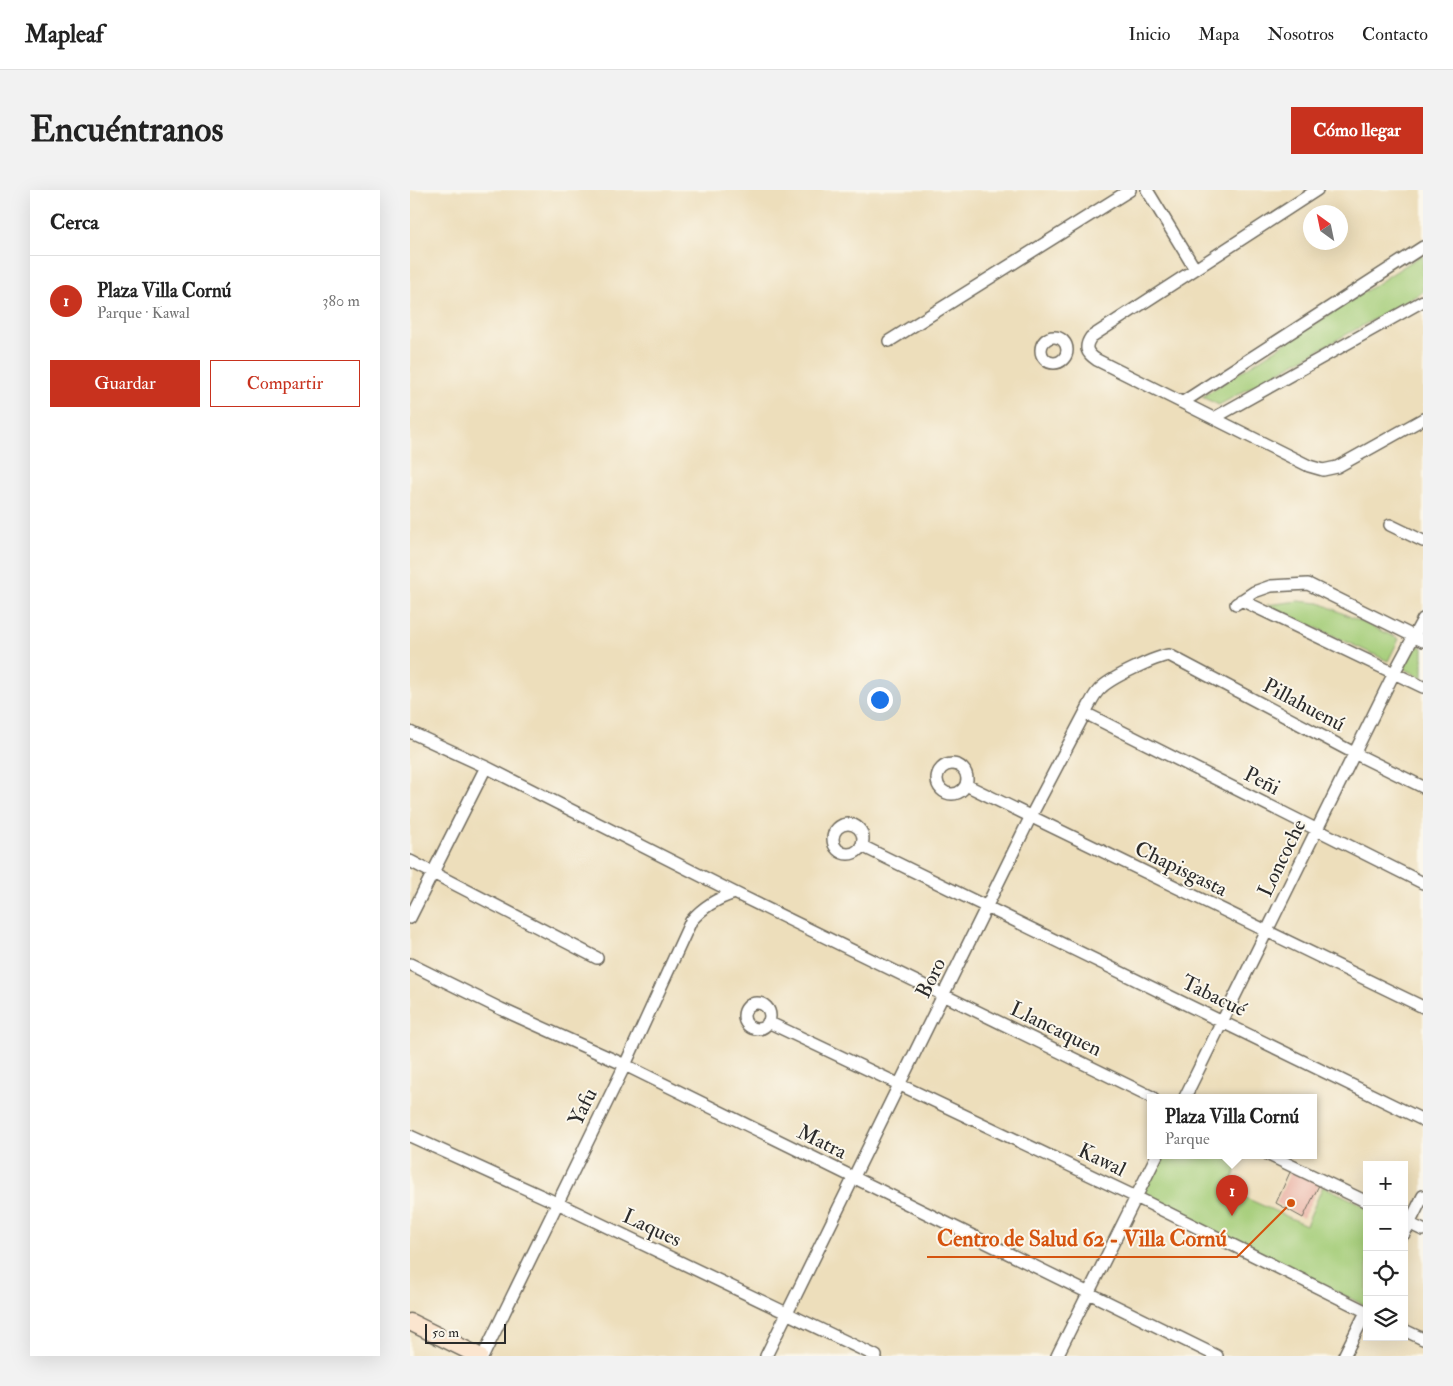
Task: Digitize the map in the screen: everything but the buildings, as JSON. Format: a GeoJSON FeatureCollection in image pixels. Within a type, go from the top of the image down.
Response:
{"type":"FeatureCollection","features":[{"type":"Feature","properties":{"kind":"main road"},"geometry":{"type":"LineString","coordinates":[[410,1322],[479,1356]]}},
{"type":"Feature","properties":{"kind":"street"},"geometry":{"type":"LineString","coordinates":[[889,341],[1130,190]]}},
{"type":"Feature","properties":{"kind":"street"},"geometry":{"type":"LineString","coordinates":[[1147,190],[1195,269]]}},
{"type":"Feature","properties":{"kind":"street"},"geometry":{"type":"LineString","coordinates":[[1317,190],[1091,337],[1086,345],[1087,351],[1090,356],[1097,360],[1309,466],[1324,470],[1337,467],[1423,419]]}},
{"type":"Feature","properties":{"kind":"street"},"geometry":{"type":"LineString","coordinates":[[1182,402],[1423,247]]}},
{"type":"Feature","properties":{"kind":"street"},"geometry":{"type":"LineString","coordinates":[[1214,418],[1423,300]]}},
{"type":"Feature","properties":{"kind":"street"},"geometry":{"type":"LineString","coordinates":[[1066,348],[1086,345]]}},
{"type":"Feature","properties":{"kind":"street"},"geometry":{"type":"LineString","coordinates":[[1390,525],[1423,541]]}},
{"type":"Feature","properties":{"kind":"street"},"geometry":{"type":"LineString","coordinates":[[1418,638],[1308,584],[1271,586],[1238,602],[1423,687]]}},
{"type":"Feature","properties":{"kind":"street","name":"Loncoche"},"geometry":{"type":"LineString","coordinates":[[1186,1094],[1394,673],[1418,638],[1423,619]]}},
{"type":"Feature","properties":{"kind":"street","name":"Boro"},"geometry":{"type":"LineString","coordinates":[[766,1356],[1032,816],[1094,696],[1103,686],[1154,659],[1169,655]]}},
{"type":"Feature","properties":{"kind":"street","name":"Pillahuenú"},"geometry":{"type":"LineString","coordinates":[[1169,655],[1354,753],[1423,787]]}},
{"type":"Feature","properties":{"kind":"street","name":"Peñi"},"geometry":{"type":"LineString","coordinates":[[1085,713],[1423,883]]}},
{"type":"Feature","properties":{"kind":"street"},"geometry":{"type":"LineString","coordinates":[[410,732],[486,767],[410,918]]}},
{"type":"Feature","properties":{"kind":"street","name":"Llancaquen"},"geometry":{"type":"LineString","coordinates":[[486,767],[735,893],[1147,1095]]}},
{"type":"Feature","properties":{"kind":"street","name":"Chapisgasta"},"geometry":{"type":"LineString","coordinates":[[966,786],[1032,816],[1423,1007]]}},
{"type":"Feature","properties":{"kind":"street","name":"Tabacué"},"geometry":{"type":"LineString","coordinates":[[862,846],[1423,1120]]}},
{"type":"Feature","properties":{"kind":"street"},"geometry":{"type":"LineString","coordinates":[[410,861],[597,958]]}},
{"type":"Feature","properties":{"kind":"street","name":"Yafu"},"geometry":{"type":"LineString","coordinates":[[483,1356],[625,1065],[691,921],[722,897],[735,893]]}},
{"type":"Feature","properties":{"kind":"street","name":"Matra"},"geometry":{"type":"LineString","coordinates":[[410,964],[501,1009],[625,1065],[1217,1356]]}},
{"type":"Feature","properties":{"kind":"street","name":"Kawal"},"geometry":{"type":"LineString","coordinates":[[768,1022],[1136,1197],[1363,1310]]}},
{"type":"Feature","properties":{"kind":"street","name":"Laques"},"geometry":{"type":"LineString","coordinates":[[410,1136],[557,1203],[876,1356]]}},
{"type":"Feature","properties":{"kind":"street"},"geometry":{"type":"LineString","coordinates":[[1058,1356],[1154,1159]]}},
{"type":"Feature","properties":{"kind":"street"},"geometry":{"type":"LineString","coordinates":[[1277,1159],[1363,1200]]}},
{"type":"Feature","properties":{"kind":"street"},"geometry":{"type":"LineString","coordinates":[[1408,1220],[1423,1196]]}},
{"type":"Feature","properties":{"kind":"street"},"geometry":{"type":"LineString","coordinates":[[1408,1222],[1423,1230]]}},
{"type":"Feature","properties":{"kind":"street"},"geometry":{"type":"LineString","coordinates":[[1344,1356],[1363,1317]]}},
{"type":"Feature","properties":{"kind":"street"},"geometry":{"type":"LineString","coordinates":[[1408,1332],[1423,1339]]}},
{"type":"Feature","properties":{"kind":"green space"},"geometry":{"type":"Polygon","coordinates":[[[1423,254],[1423,292],[1219,405],[1202,397],[1423,254]]]}},
{"type":"Feature","properties":{"kind":"green space"},"geometry":{"type":"Polygon","coordinates":[[[1298,601],[1320,603],[1399,639],[1388,661],[1267,605],[1298,601]]]}},
{"type":"Feature","properties":{"kind":"green space"},"geometry":{"type":"Polygon","coordinates":[[[1415,644],[1423,648],[1423,678],[1403,668],[1415,644]]]}},
{"type":"Feature","properties":{"kind":"green space"},"geometry":{"type":"Polygon","coordinates":[[[1159,1159],[1240,1159],[1228,1190],[1306,1225],[1323,1186],[1363,1205],[1363,1305],[1140,1196],[1159,1159]]]}},
{"type":"Feature","properties":{"kind":"place","name":"Centro de Salud 62 - Villa Cornú"},"geometry":{"type":"Point","coordinates":[1291,1203]}},
{"type":"Feature","properties":{"kind":"place","name":"Plaza Villa Cornú"},"geometry":{"type":"Point","coordinates":[1232,1216]}}]}
